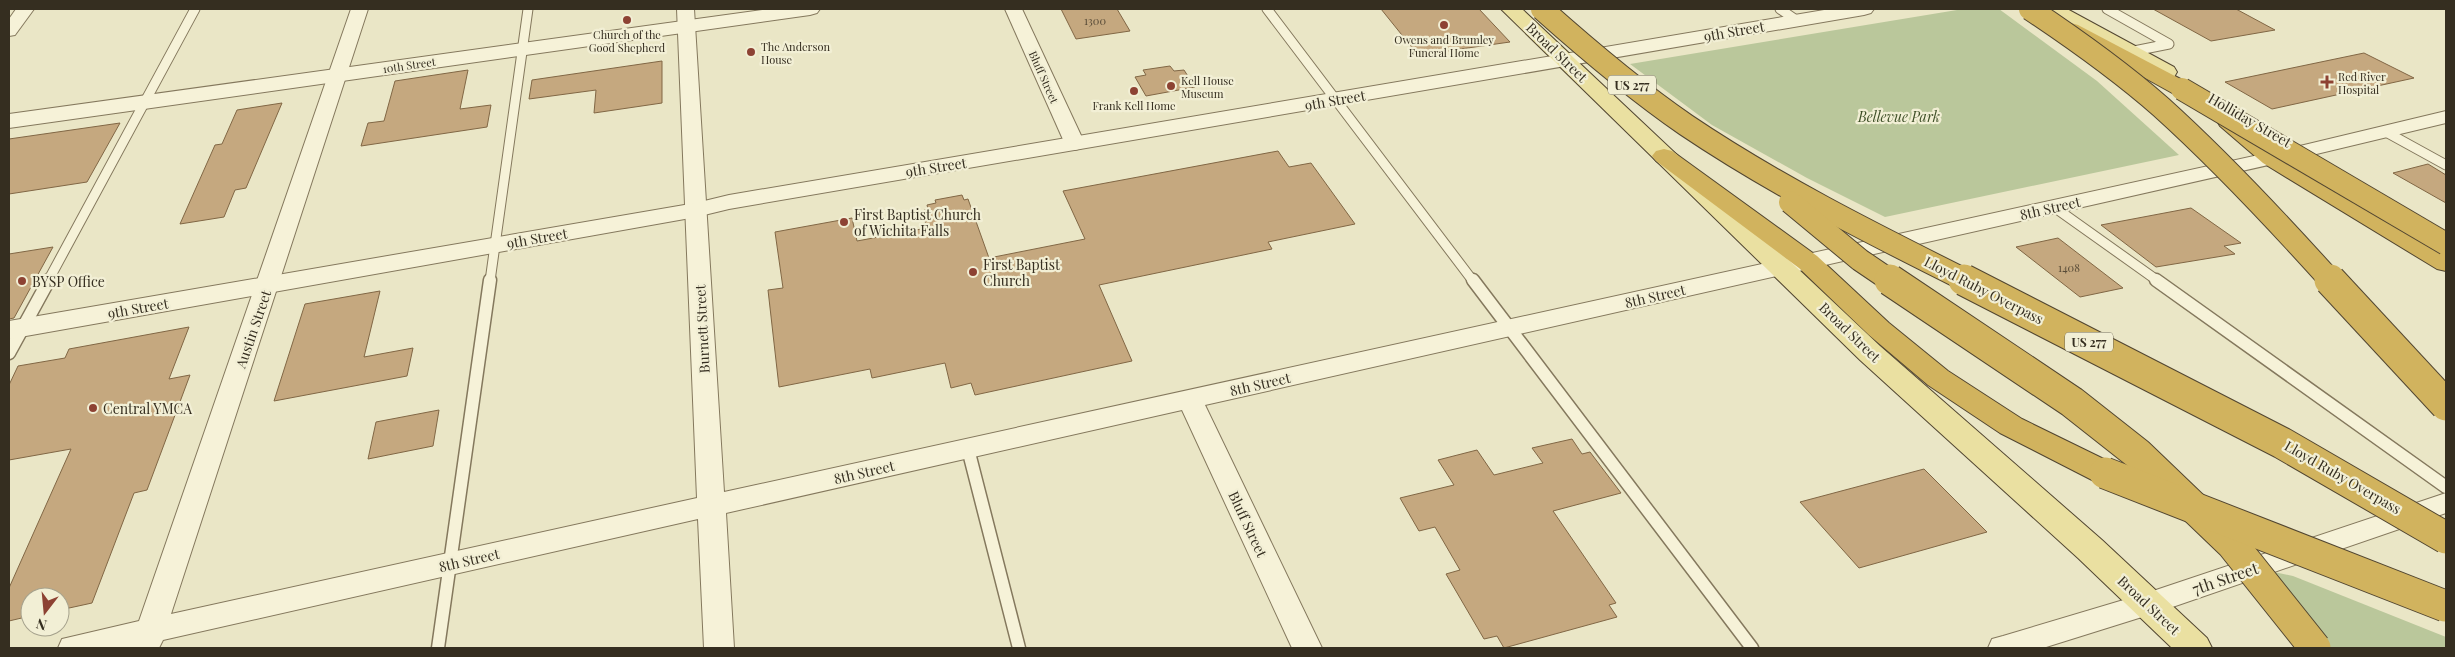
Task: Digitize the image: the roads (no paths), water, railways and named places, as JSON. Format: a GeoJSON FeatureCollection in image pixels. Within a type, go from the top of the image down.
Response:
{"type":"FeatureCollection","features":[{"type":"Feature","properties":{"kind":"highway","name":"Lloyd Ruby Overpass"},"geometry":{"type":"LineString","coordinates":[[1542,9],[1632,86],[1728,152],[1811,200],[1900,247],[2214,405],[2321,462],[2446,538]]}},
{"type":"Feature","properties":{"kind":"highway"},"geometry":{"type":"LineString","coordinates":[[2031,9],[2182,89],[2446,244]]}},
{"type":"Feature","properties":{"kind":"highway"},"geometry":{"type":"LineString","coordinates":[[2031,9],[2078,41],[2176,121],[2254,200],[2446,405]]}},
{"type":"Feature","properties":{"kind":"highway"},"geometry":{"type":"LineString","coordinates":[[2183,82],[2271,158],[2446,263]]}},
{"type":"Feature","properties":{"kind":"highway"},"geometry":{"type":"LineString","coordinates":[[1728,152],[1860,260],[2072,402],[2138,454],[2232,544],[2315,648]]}},
{"type":"Feature","properties":{"kind":"highway"},"geometry":{"type":"LineString","coordinates":[[1796,265],[1879,329],[1938,378],[2011,426],[2105,473],[2446,606]]}},
{"type":"Feature","properties":{"kind":"main road","name":"Broad Street"},"geometry":{"type":"LineString","coordinates":[[1511,9],[1664,156],[1796,265],[1892,372],[2090,549],[2195,648]]}},
{"type":"Feature","properties":{"kind":"main road","name":"Holliday Street"},"geometry":{"type":"LineString","coordinates":[[2053,9],[2446,234]]}},
{"type":"Feature","properties":{"kind":"street"},"geometry":{"type":"LineString","coordinates":[[9,31],[25,9]]}},
{"type":"Feature","properties":{"kind":"street","name":"Austin Street"},"geometry":{"type":"LineString","coordinates":[[148,640],[359,9]]}},
{"type":"Feature","properties":{"kind":"street","name":"10th Street"},"geometry":{"type":"LineString","coordinates":[[9,121],[522,49],[686,17],[810,9]]}},
{"type":"Feature","properties":{"kind":"street","name":"Bluff Street"},"geometry":{"type":"LineString","coordinates":[[1014,9],[1075,144]]}},
{"type":"Feature","properties":{"kind":"street","name":"9th Street"},"geometry":{"type":"LineString","coordinates":[[16,329],[696,210],[729,202],[1566,60],[1788,14],[1864,9]]}},
{"type":"Feature","properties":{"kind":"street","name":"Burnett Street"},"geometry":{"type":"LineString","coordinates":[[686,17],[719,648]]}},
{"type":"Feature","properties":{"kind":"street","name":"8th Street"},"geometry":{"type":"LineString","coordinates":[[73,648],[148,640],[451,564],[1796,265],[2304,151],[2446,117]]}},
{"type":"Feature","properties":{"kind":"street","name":"Bluff Street"},"geometry":{"type":"LineString","coordinates":[[1189,399],[1307,648]]}},
{"type":"Feature","properties":{"kind":"street","name":"7th Street"},"geometry":{"type":"LineString","coordinates":[[2003,648],[2148,604],[2446,503]]}},
{"type":"Feature","properties":{"kind":"lane"},"geometry":{"type":"LineString","coordinates":[[9,353],[16,329],[195,9]]}},
{"type":"Feature","properties":{"kind":"lane"},"geometry":{"type":"LineString","coordinates":[[438,648],[528,9]]}},
{"type":"Feature","properties":{"kind":"lane"},"geometry":{"type":"LineString","coordinates":[[1267,9],[1752,648]]}},
{"type":"Feature","properties":{"kind":"lane"},"geometry":{"type":"LineString","coordinates":[[2107,9],[2169,44],[2130,52]]}},
{"type":"Feature","properties":{"kind":"lane"},"geometry":{"type":"LineString","coordinates":[[2386,132],[2446,165]]}},
{"type":"Feature","properties":{"kind":"lane"},"geometry":{"type":"LineString","coordinates":[[2054,207],[2446,487]]}},
{"type":"Feature","properties":{"kind":"lane"},"geometry":{"type":"LineString","coordinates":[[968,449],[1019,648]]}},
{"type":"Feature","properties":{"kind":"place","name":"Church of the Good Shepherd"},"geometry":{"type":"Point","coordinates":[627,20]}},
{"type":"Feature","properties":{"kind":"place","name":"Owens and Brumley Funeral Home"},"geometry":{"type":"Point","coordinates":[1444,25]}},
{"type":"Feature","properties":{"kind":"place","name":"The Anderson House"},"geometry":{"type":"Point","coordinates":[751,52]}},
{"type":"Feature","properties":{"kind":"place","name":"Red River Hospital"},"geometry":{"type":"Point","coordinates":[2327,82]}},
{"type":"Feature","properties":{"kind":"place","name":"Kell House Museum"},"geometry":{"type":"Point","coordinates":[1171,86]}},
{"type":"Feature","properties":{"kind":"place","name":"Frank Kell Home"},"geometry":{"type":"Point","coordinates":[1134,91]}},
{"type":"Feature","properties":{"kind":"place","name":"First Baptist Church of Wichita Falls"},"geometry":{"type":"Point","coordinates":[844,222]}},
{"type":"Feature","properties":{"kind":"place","name":"First Baptist Church"},"geometry":{"type":"Point","coordinates":[973,272]}},
{"type":"Feature","properties":{"kind":"place","name":"BYSP Office"},"geometry":{"type":"Point","coordinates":[22,281]}},
{"type":"Feature","properties":{"kind":"place","name":"Central YMCA"},"geometry":{"type":"Point","coordinates":[93,408]}},
{"type":"Feature","properties":{"kind":"park label","name":"Bellevue Park"},"geometry":{"type":"Point","coordinates":[1899,116]}}]}
